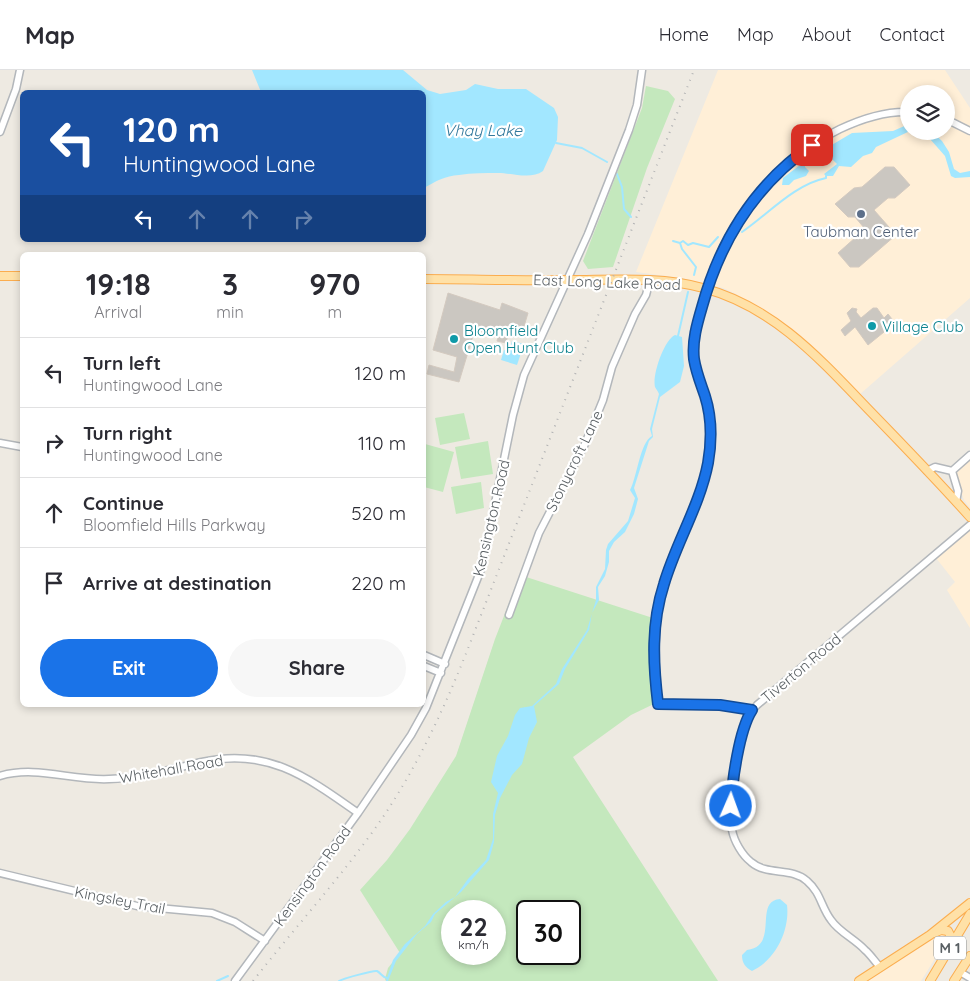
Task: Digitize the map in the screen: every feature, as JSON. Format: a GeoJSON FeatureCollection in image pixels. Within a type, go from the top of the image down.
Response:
{"type":"FeatureCollection","features":[{"type":"Feature","properties":{"kind":"main road"},"geometry":{"type":"LineString","coordinates":[[0,276],[20,276]]}},
{"type":"Feature","properties":{"kind":"main road","name":"East Long Lake Road"},"geometry":{"type":"LineString","coordinates":[[426,279],[650,280],[676,282],[707,289],[757,310],[795,336],[840,380],[970,517]]}},
{"type":"Feature","properties":{"kind":"main road"},"geometry":{"type":"LineString","coordinates":[[859,981],[930,935],[970,903]]}},
{"type":"Feature","properties":{"kind":"main road","name":"M 1"},"geometry":{"type":"LineString","coordinates":[[931,981],[970,914]]}},
{"type":"Feature","properties":{"kind":"main road"},"geometry":{"type":"LineString","coordinates":[[930,935],[944,930],[950,933],[953,941]]}},
{"type":"Feature","properties":{"kind":"main road","name":"M 1"},"geometry":{"type":"LineString","coordinates":[[954,981],[970,956]]}},
{"type":"Feature","properties":{"kind":"street"},"geometry":{"type":"LineString","coordinates":[[0,132],[16,89],[20,70]]}},
{"type":"Feature","properties":{"kind":"street","name":"Kensington Road"},"geometry":{"type":"LineString","coordinates":[[426,706],[441,673],[482,567],[513,415],[524,375],[588,234],[631,123],[639,95],[642,70]]}},
{"type":"Feature","properties":{"kind":"street"},"geometry":{"type":"LineString","coordinates":[[752,710],[720,705],[658,704],[653,650],[657,610],[664,584],[701,486],[710,448],[710,417],[696,369],[694,353],[696,330],[707,289],[721,252],[737,222],[761,191],[785,166],[820,140],[850,125],[879,114],[900,113]]}},
{"type":"Feature","properties":{"kind":"street"},"geometry":{"type":"LineString","coordinates":[[955,124],[970,131]]}},
{"type":"Feature","properties":{"kind":"street","name":"Stonycroft Lane"},"geometry":{"type":"LineString","coordinates":[[509,615],[541,528],[585,444],[602,403],[612,367],[635,314],[646,295],[650,280]]}},
{"type":"Feature","properties":{"kind":"street"},"geometry":{"type":"LineString","coordinates":[[0,443],[20,447]]}},
{"type":"Feature","properties":{"kind":"street"},"geometry":{"type":"LineString","coordinates":[[952,471],[970,455]]}},
{"type":"Feature","properties":{"kind":"street"},"geometry":{"type":"LineString","coordinates":[[927,470],[935,467],[952,471]]}},
{"type":"Feature","properties":{"kind":"street"},"geometry":{"type":"LineString","coordinates":[[952,471],[958,491],[956,502]]}},
{"type":"Feature","properties":{"kind":"street","name":"Tiverton Road"},"geometry":{"type":"LineString","coordinates":[[880,967],[864,949],[832,922],[821,898],[807,881],[797,874],[766,870],[757,866],[746,857],[736,842],[732,826],[732,783],[744,730],[752,710],[786,679],[970,525]]}},
{"type":"Feature","properties":{"kind":"street"},"geometry":{"type":"LineString","coordinates":[[426,656],[444,664]]}},
{"type":"Feature","properties":{"kind":"street"},"geometry":{"type":"LineString","coordinates":[[426,667],[441,673]]}},
{"type":"Feature","properties":{"kind":"street","name":"Kensington Road"},"geometry":{"type":"LineString","coordinates":[[235,981],[358,813],[418,723],[425,707]]}},
{"type":"Feature","properties":{"kind":"street","name":"Whitehall Road"},"geometry":{"type":"LineString","coordinates":[[0,776],[25,771],[74,778],[110,779],[150,774],[216,759],[250,759],[270,762],[291,769],[313,781],[358,813]]}},
{"type":"Feature","properties":{"kind":"street","name":"Kingsley Trail"},"geometry":{"type":"LineString","coordinates":[[0,874],[137,906],[212,913],[235,922],[264,941]]}},
{"type":"Feature","properties":{"kind":"street"},"geometry":{"type":"LineString","coordinates":[[960,972],[970,978]]}},
{"type":"Feature","properties":{"kind":"shaded area"},"geometry":{"type":"Polygon","coordinates":[[[718,70],[945,70],[955,85],[900,85],[900,140],[955,140],[955,85],[970,108],[970,298],[859,395],[819,353],[790,328],[734,293],[723,288],[681,278],[636,272],[718,70]]]}},
{"type":"Feature","properties":{"kind":"shaded area"},"geometry":{"type":"Polygon","coordinates":[[[970,459],[970,508],[964,500],[955,475],[970,459]]]}},
{"type":"Feature","properties":{"kind":"shaded area"},"geometry":{"type":"Polygon","coordinates":[[[970,529],[970,628],[947,590],[955,582],[936,558],[970,529]]]}},
{"type":"Feature","properties":{"kind":"shaded area"},"geometry":{"type":"Polygon","coordinates":[[[944,934],[947,939],[921,981],[866,981],[937,935],[944,934]]]}},
{"type":"Feature","properties":{"kind":"green space"},"geometry":{"type":"Polygon","coordinates":[[[646,86],[668,91],[675,99],[647,168],[613,267],[588,269],[583,261],[642,108],[646,86]]]}},
{"type":"Feature","properties":{"kind":"green space"},"geometry":{"type":"Polygon","coordinates":[[[464,413],[470,439],[440,445],[435,418],[464,413]]]}},
{"type":"Feature","properties":{"kind":"green space"},"geometry":{"type":"Polygon","coordinates":[[[488,441],[493,474],[461,479],[455,447],[488,441]]]}},
{"type":"Feature","properties":{"kind":"green space"},"geometry":{"type":"Polygon","coordinates":[[[426,444],[454,452],[443,492],[426,488],[426,444]]]}},
{"type":"Feature","properties":{"kind":"green space"},"geometry":{"type":"Polygon","coordinates":[[[481,482],[484,508],[456,514],[451,487],[481,482]]]}},
{"type":"Feature","properties":{"kind":"green space"},"geometry":{"type":"Polygon","coordinates":[[[520,575],[656,619],[658,702],[631,715],[573,757],[718,981],[386,981],[388,968],[400,953],[360,890],[387,860],[410,829],[456,756],[495,639],[520,575]]]}},
{"type":"Feature","properties":{"kind":"water","name":"Vhay Lake"},"geometry":{"type":"Polygon","coordinates":[[[252,70],[403,70],[427,90],[440,94],[466,90],[475,84],[498,89],[526,89],[554,108],[558,117],[557,140],[543,171],[538,174],[527,176],[483,173],[449,176],[426,187],[426,90],[260,90],[252,70]]]}},
{"type":"Feature","properties":{"kind":"water"},"geometry":{"type":"Polygon","coordinates":[[[900,128],[900,136],[876,147],[872,153],[863,156],[851,167],[839,166],[833,176],[826,176],[824,174],[837,164],[831,158],[820,157],[805,163],[805,167],[809,171],[806,176],[794,180],[789,185],[782,185],[783,178],[808,159],[852,133],[893,131],[900,128]]]}},
{"type":"Feature","properties":{"kind":"water"},"geometry":{"type":"Polygon","coordinates":[[[931,140],[942,141],[949,152],[954,169],[960,173],[970,171],[970,177],[955,178],[951,176],[945,156],[931,140]]]}},
{"type":"Feature","properties":{"kind":"water"},"geometry":{"type":"Polygon","coordinates":[[[675,335],[682,337],[684,366],[680,382],[660,397],[652,429],[653,437],[649,441],[634,488],[638,499],[634,514],[625,532],[614,542],[609,551],[609,562],[605,576],[598,587],[599,600],[592,613],[596,600],[596,587],[605,569],[608,544],[628,521],[635,498],[630,490],[644,445],[652,436],[650,429],[659,394],[655,387],[655,375],[660,358],[671,338],[675,335]]]}},
{"type":"Feature","properties":{"kind":"water"},"geometry":{"type":"Polygon","coordinates":[[[512,341],[524,344],[517,365],[501,360],[504,350],[509,351],[512,341]]]}},
{"type":"Feature","properties":{"kind":"water"},"geometry":{"type":"Polygon","coordinates":[[[592,614],[589,630],[565,669],[559,684],[534,706],[537,722],[529,738],[522,764],[512,775],[500,798],[495,815],[494,842],[489,860],[461,892],[452,900],[450,900],[455,897],[468,879],[486,860],[493,839],[493,814],[498,793],[491,782],[497,756],[508,736],[515,715],[520,708],[532,706],[556,684],[562,669],[587,630],[592,614]]]}},
{"type":"Feature","properties":{"kind":"water"},"geometry":{"type":"Polygon","coordinates":[[[780,899],[787,905],[784,934],[768,960],[752,971],[744,964],[742,955],[747,950],[757,947],[762,941],[765,933],[768,907],[772,902],[780,899]]]}},
{"type":"Feature","properties":{"kind":"water"},"geometry":{"type":"Polygon","coordinates":[[[441,907],[431,922],[417,934],[396,961],[388,981],[386,981],[393,960],[405,944],[425,926],[441,907]]]}},
{"type":"Feature","properties":{"kind":"building","name":"Taubman Center"},"geometry":{"type":"Polygon","coordinates":[[[885,167],[894,167],[910,185],[895,198],[888,198],[874,210],[896,235],[859,267],[850,267],[838,253],[865,229],[855,217],[848,217],[835,204],[854,188],[862,187],[885,167]]]}},
{"type":"Feature","properties":{"kind":"building","name":"Bloomfield Open Hunt Club"},"geometry":{"type":"Polygon","coordinates":[[[448,293],[500,310],[502,303],[528,313],[522,333],[510,329],[506,343],[497,341],[498,337],[475,329],[459,382],[427,374],[429,365],[454,372],[457,357],[433,350],[448,293]]]}},
{"type":"Feature","properties":{"kind":"building","name":"Village Club"},"geometry":{"type":"Polygon","coordinates":[[[852,308],[857,309],[856,312],[861,318],[873,308],[877,308],[884,318],[888,314],[892,319],[884,332],[868,345],[855,327],[845,336],[841,330],[851,321],[847,313],[852,308]]]}},
{"type":"Feature","properties":{"kind":"waterway"},"geometry":{"type":"LineString","coordinates":[[556,143],[582,148],[607,162]]}},
{"type":"Feature","properties":{"kind":"waterway"},"geometry":{"type":"LineString","coordinates":[[617,174],[622,187],[624,209],[631,217]]}},
{"type":"Feature","properties":{"kind":"waterway"},"geometry":{"type":"LineString","coordinates":[[742,232],[792,193],[815,181],[826,178],[826,176]]}},
{"type":"Feature","properties":{"kind":"waterway"},"geometry":{"type":"LineString","coordinates":[[694,275],[696,267],[682,249],[680,243],[683,241],[688,245],[693,243],[709,247],[718,237]]}},
{"type":"Feature","properties":{"kind":"waterway"},"geometry":{"type":"LineString","coordinates":[[673,241],[680,243]]}},
{"type":"Feature","properties":{"kind":"waterway"},"geometry":{"type":"LineString","coordinates":[[678,336],[688,292]]}},
{"type":"Feature","properties":{"kind":"waterway"},"geometry":{"type":"LineString","coordinates":[[339,981],[375,971],[387,978]]}},
{"type":"Feature","properties":{"kind":"waterway"},"geometry":{"type":"LineString","coordinates":[[217,981],[228,976]]}},
{"type":"Feature","properties":{"kind":"railway"},"geometry":{"type":"LineString","coordinates":[[253,981],[368,838],[408,777],[429,736],[467,651],[694,70]]}},
{"type":"Feature","properties":{"kind":"place","name":"Taubman Center"},"geometry":{"type":"Point","coordinates":[861,214]}},
{"type":"Feature","properties":{"kind":"place","name":"Village Club"},"geometry":{"type":"Point","coordinates":[872,326]}},
{"type":"Feature","properties":{"kind":"place","name":"Bloomfield Open Hunt Club"},"geometry":{"type":"Point","coordinates":[454,339]}},
{"type":"Feature","properties":{"kind":"route"},"geometry":{"type":"LineString","coordinates":[[731,806],[734,773],[744,730],[752,710],[736,706],[702,703],[658,704],[653,650],[655,622],[664,584],[706,472],[710,454],[710,417],[694,361],[696,330],[707,289],[726,243],[737,222],[750,204],[777,173],[812,145]]}}]}
